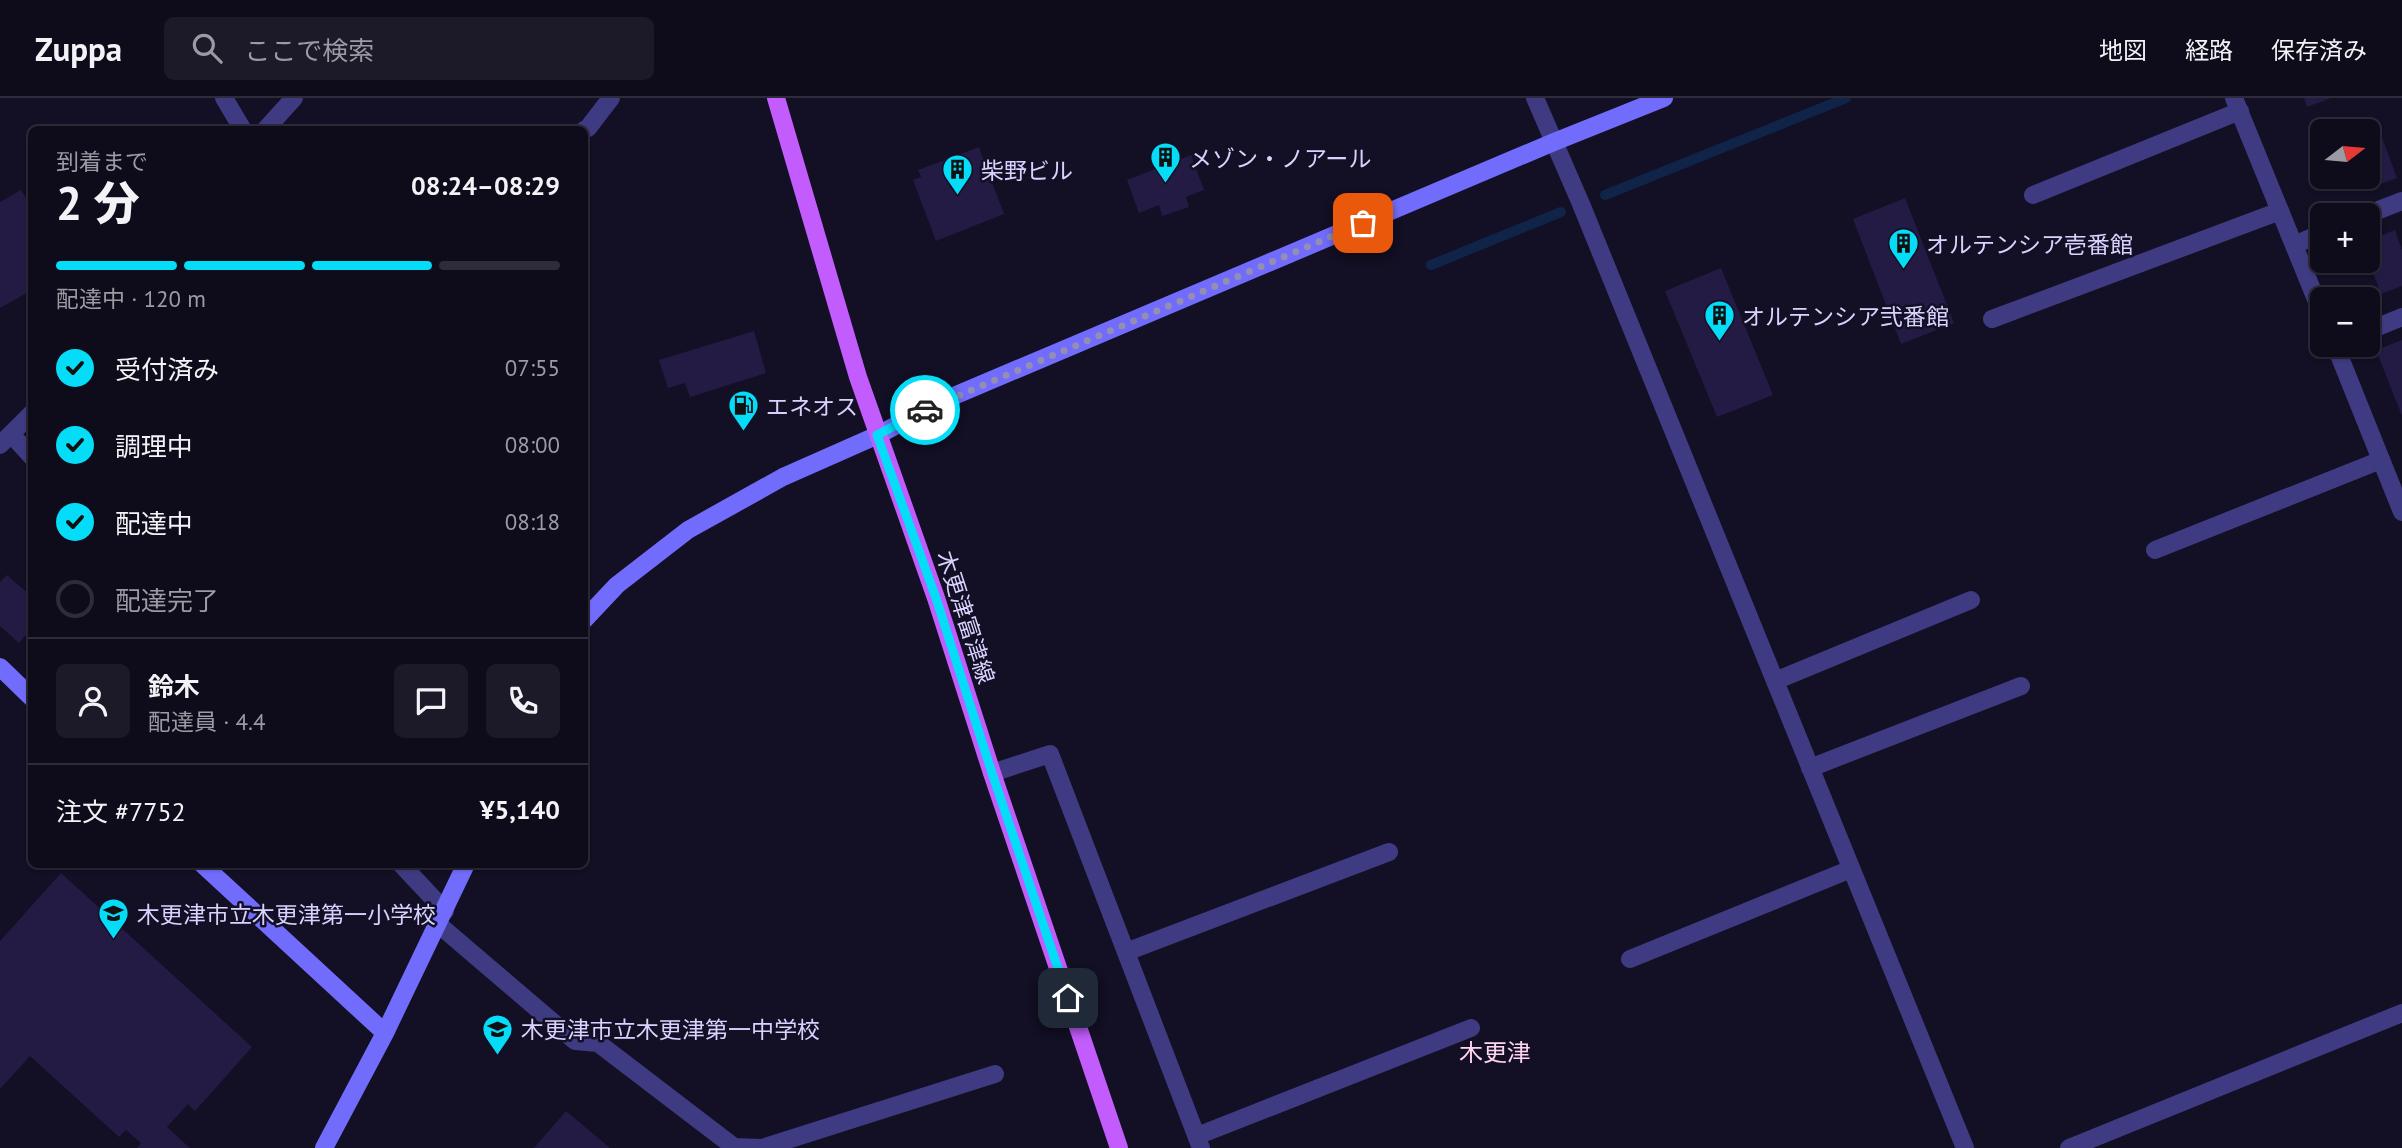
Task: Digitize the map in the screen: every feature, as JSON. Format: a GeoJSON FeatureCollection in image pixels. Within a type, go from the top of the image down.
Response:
{"type":"FeatureCollection","features":[{"type":"Feature","properties":{"kind":"main road","name":"木更津富津線"},"geometry":{"type":"LineString","coordinates":[[776,98],[877,435],[936,598],[992,773],[1119,1148]]}},
{"type":"Feature","properties":{"kind":"street"},"geometry":{"type":"LineString","coordinates":[[224,98],[241,126]]}},
{"type":"Feature","properties":{"kind":"street"},"geometry":{"type":"LineString","coordinates":[[269,126],[294,98]]}},
{"type":"Feature","properties":{"kind":"street"},"geometry":{"type":"LineString","coordinates":[[587,126],[611,98]]}},
{"type":"Feature","properties":{"kind":"street"},"geometry":{"type":"LineString","coordinates":[[1535,98],[1587,217],[1965,1148]]}},
{"type":"Feature","properties":{"kind":"street"},"geometry":{"type":"LineString","coordinates":[[588,616],[617,585],[688,530],[783,477],[877,435],[942,401],[1664,98]]}},
{"type":"Feature","properties":{"kind":"street"},"geometry":{"type":"LineString","coordinates":[[2033,195],[2237,105],[2311,287]]}},
{"type":"Feature","properties":{"kind":"street"},"geometry":{"type":"LineString","coordinates":[[2380,210],[2402,201]]}},
{"type":"Feature","properties":{"kind":"street"},"geometry":{"type":"LineString","coordinates":[[1992,319],[2280,211]]}},
{"type":"Feature","properties":{"kind":"street"},"geometry":{"type":"LineString","coordinates":[[2294,245],[2310,238]]}},
{"type":"Feature","properties":{"kind":"street"},"geometry":{"type":"LineString","coordinates":[[2380,326],[2402,317]]}},
{"type":"Feature","properties":{"kind":"street"},"geometry":{"type":"LineString","coordinates":[[2340,357],[2402,512]]}},
{"type":"Feature","properties":{"kind":"street"},"geometry":{"type":"LineString","coordinates":[[28,416],[5,440],[28,454]]}},
{"type":"Feature","properties":{"kind":"street"},"geometry":{"type":"LineString","coordinates":[[2155,550],[2381,460]]}},
{"type":"Feature","properties":{"kind":"street"},"geometry":{"type":"LineString","coordinates":[[1775,681],[1971,600]]}},
{"type":"Feature","properties":{"kind":"street"},"geometry":{"type":"LineString","coordinates":[[0,667],[28,694]]}},
{"type":"Feature","properties":{"kind":"street"},"geometry":{"type":"LineString","coordinates":[[1810,768],[2021,686]]}},
{"type":"Feature","properties":{"kind":"street"},"geometry":{"type":"LineString","coordinates":[[992,773],[1050,754],[1199,1142],[1471,1028]]}},
{"type":"Feature","properties":{"kind":"street"},"geometry":{"type":"LineString","coordinates":[[1126,951],[1389,852]]}},
{"type":"Feature","properties":{"kind":"street"},"geometry":{"type":"LineString","coordinates":[[206,868],[385,1033]]}},
{"type":"Feature","properties":{"kind":"street"},"geometry":{"type":"LineString","coordinates":[[404,868],[442,917],[575,1041],[598,1043],[734,1147],[762,1148],[995,1074]]}},
{"type":"Feature","properties":{"kind":"street"},"geometry":{"type":"LineString","coordinates":[[324,1148],[385,1033],[464,868]]}},
{"type":"Feature","properties":{"kind":"street"},"geometry":{"type":"LineString","coordinates":[[1630,959],[1852,869]]}},
{"type":"Feature","properties":{"kind":"street"},"geometry":{"type":"LineString","coordinates":[[2069,1148],[2402,1013]]}},
{"type":"Feature","properties":{"kind":"building"},"geometry":{"type":"Polygon","coordinates":[[[2304,98],[2331,98],[2307,107],[2304,98]]]}},
{"type":"Feature","properties":{"kind":"building"},"geometry":{"type":"Polygon","coordinates":[[[2380,132],[2397,178],[2380,184],[2380,132]]]}},
{"type":"Feature","properties":{"kind":"building","name":"柴野ビル"},"geometry":{"type":"Polygon","coordinates":[[[979,147],[1004,214],[936,241],[913,180],[921,177],[918,170],[979,147]]]}},
{"type":"Feature","properties":{"kind":"building","name":"メゾン・ノアール"},"geometry":{"type":"Polygon","coordinates":[[[1191,155],[1204,190],[1186,197],[1189,207],[1162,216],[1159,205],[1139,213],[1127,180],[1191,155]]]}},
{"type":"Feature","properties":{"kind":"building"},"geometry":{"type":"Polygon","coordinates":[[[21,190],[28,201],[28,292],[0,308],[0,202],[21,190]]]}},
{"type":"Feature","properties":{"kind":"building","name":"オルテンシア壱番館"},"geometry":{"type":"Polygon","coordinates":[[[1905,198],[1954,323],[1901,344],[1853,219],[1905,198]]]}},
{"type":"Feature","properties":{"kind":"building"},"geometry":{"type":"Polygon","coordinates":[[[2395,230],[2402,250],[2402,286],[2381,294],[2373,273],[2380,273],[2380,236],[2395,230]]]}},
{"type":"Feature","properties":{"kind":"building","name":"オルテンシア弐番館"},"geometry":{"type":"Polygon","coordinates":[[[1721,268],[1773,395],[1717,417],[1665,291],[1721,268]]]}},
{"type":"Feature","properties":{"kind":"building"},"geometry":{"type":"Polygon","coordinates":[[[754,331],[766,373],[690,397],[685,383],[668,388],[659,360],[754,331]]]}},
{"type":"Feature","properties":{"kind":"building"},"geometry":{"type":"Polygon","coordinates":[[[2402,340],[2402,416],[2379,357],[2380,348],[2402,340]]]}},
{"type":"Feature","properties":{"kind":"building"},"geometry":{"type":"Polygon","coordinates":[[[7,575],[28,593],[28,633],[19,643],[0,626],[0,582],[7,575]]]}},
{"type":"Feature","properties":{"kind":"building"},"geometry":{"type":"Polygon","coordinates":[[[61,873],[252,1047],[195,1111],[188,1104],[167,1127],[190,1148],[137,1148],[141,1143],[126,1130],[119,1137],[30,1056],[0,1089],[0,941],[61,873]]]}},
{"type":"Feature","properties":{"kind":"building"},"geometry":{"type":"Polygon","coordinates":[[[566,1111],[610,1148],[534,1148],[566,1111]]]}},
{"type":"Feature","properties":{"kind":"waterway"},"geometry":{"type":"LineString","coordinates":[[1605,195],[1846,98]]}},
{"type":"Feature","properties":{"kind":"waterway"},"geometry":{"type":"LineString","coordinates":[[1431,265],[1561,212]]}},
{"type":"Feature","properties":{"kind":"way so far"},"geometry":{"type":"LineString","coordinates":[[925,410],[1363,223]]}},
{"type":"Feature","properties":{"kind":"place","name":"メゾン・ノアール"},"geometry":{"type":"Point","coordinates":[1166,185]}},
{"type":"Feature","properties":{"kind":"place","name":"柴野ビル"},"geometry":{"type":"Point","coordinates":[958,197]}},
{"type":"Feature","properties":{"kind":"place","name":"オルテンシア壱番館"},"geometry":{"type":"Point","coordinates":[1903,271]}},
{"type":"Feature","properties":{"kind":"place","name":"オルテンシア弐番館"},"geometry":{"type":"Point","coordinates":[1719,343]}},
{"type":"Feature","properties":{"kind":"place","name":"エネオス"},"geometry":{"type":"Point","coordinates":[743,433]}},
{"type":"Feature","properties":{"kind":"place","name":"木更津市立木更津第一小学校"},"geometry":{"type":"Point","coordinates":[114,941]}},
{"type":"Feature","properties":{"kind":"place","name":"木更津市立木更津第一中学校"},"geometry":{"type":"Point","coordinates":[498,1056]}},
{"type":"Feature","properties":{"kind":"district","name":"木更津"},"geometry":{"type":"Point","coordinates":[1495,1052]}},
{"type":"Feature","properties":{"kind":"route"},"geometry":{"type":"LineString","coordinates":[[925,410],[877,435],[936,598],[1068,998]]}}]}
